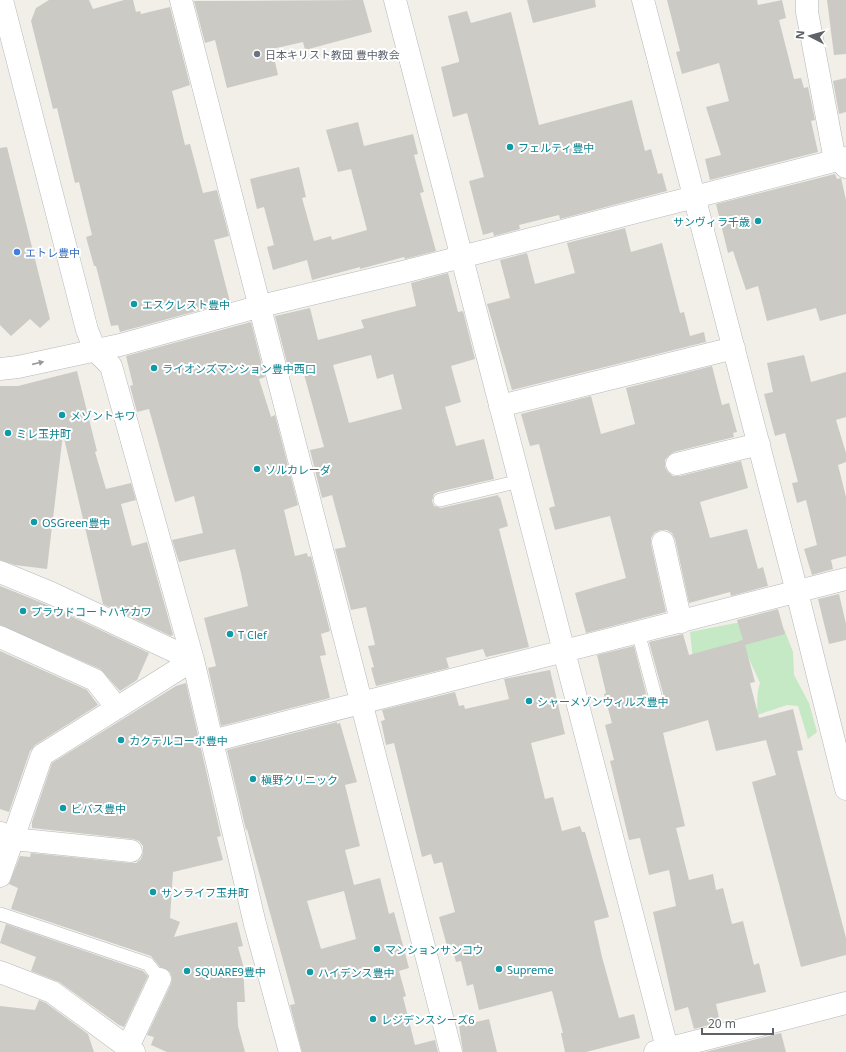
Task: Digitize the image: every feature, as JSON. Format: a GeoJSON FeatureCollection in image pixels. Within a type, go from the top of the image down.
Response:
{"type":"FeatureCollection","features":[{"type":"Feature","properties":{"kind":"street"},"geometry":{"type":"LineString","coordinates":[[182,0],[261,306],[360,703],[451,1052]]}},
{"type":"Feature","properties":{"kind":"street"},"geometry":{"type":"LineString","coordinates":[[395,0],[564,651],[663,1051],[846,1003]]}},
{"type":"Feature","properties":{"kind":"street"},"geometry":{"type":"LineString","coordinates":[[643,0],[759,444],[846,789]]}},
{"type":"Feature","properties":{"kind":"street"},"geometry":{"type":"LineString","coordinates":[[807,0],[807,12],[834,155],[844,162]]}},
{"type":"Feature","properties":{"kind":"street"},"geometry":{"type":"LineString","coordinates":[[4,4],[87,330],[95,350],[111,366],[193,660],[255,924],[290,1052]]}},
{"type":"Feature","properties":{"kind":"street"},"geometry":{"type":"LineString","coordinates":[[0,369],[18,367],[95,350],[261,306],[462,257],[695,197],[844,162]]}},
{"type":"Feature","properties":{"kind":"street"},"geometry":{"type":"LineString","coordinates":[[500,406],[734,348]]}},
{"type":"Feature","properties":{"kind":"street"},"geometry":{"type":"LineString","coordinates":[[677,464],[759,444]]}},
{"type":"Feature","properties":{"kind":"street"},"geometry":{"type":"LineString","coordinates":[[663,542],[681,622]]}},
{"type":"Feature","properties":{"kind":"street"},"geometry":{"type":"LineString","coordinates":[[0,572],[51,593],[193,660]]}},
{"type":"Feature","properties":{"kind":"street"},"geometry":{"type":"LineString","coordinates":[[212,741],[846,579]]}},
{"type":"Feature","properties":{"kind":"street"},"geometry":{"type":"LineString","coordinates":[[0,638],[95,680],[117,708]]}},
{"type":"Feature","properties":{"kind":"street"},"geometry":{"type":"LineString","coordinates":[[0,876],[6,836],[42,755],[193,660]]}},
{"type":"Feature","properties":{"kind":"street"},"geometry":{"type":"LineString","coordinates":[[6,836],[131,851]]}},
{"type":"Feature","properties":{"kind":"street"},"geometry":{"type":"LineString","coordinates":[[0,972],[52,992],[131,1049],[160,979]]}},
{"type":"Feature","properties":{"kind":"lane"},"geometry":{"type":"LineString","coordinates":[[440,500],[520,481]]}},
{"type":"Feature","properties":{"kind":"lane"},"geometry":{"type":"LineString","coordinates":[[638,632],[656,699]]}},
{"type":"Feature","properties":{"kind":"lane"},"geometry":{"type":"LineString","coordinates":[[0,914],[148,964],[160,979]]}},
{"type":"Feature","properties":{"kind":"green space"},"geometry":{"type":"Polygon","coordinates":[[[741,622],[784,629],[793,652],[794,675],[809,703],[817,732],[808,739],[798,706],[787,705],[757,715],[760,683],[745,650],[738,641],[711,650],[693,660],[690,632],[741,622]]]}},
{"type":"Feature","properties":{"kind":"building"},"geometry":{"type":"Polygon","coordinates":[[[49,0],[89,0],[93,9],[124,0],[133,0],[136,12],[140,11],[141,14],[170,7],[190,85],[172,91],[185,145],[190,144],[203,193],[217,190],[229,236],[214,240],[230,302],[120,332],[118,325],[111,326],[96,266],[94,266],[86,237],[92,235],[79,182],[75,183],[57,108],[53,109],[31,21],[36,8],[49,0]]]}},
{"type":"Feature","properties":{"kind":"building"},"geometry":{"type":"Polygon","coordinates":[[[363,0],[372,32],[305,50],[303,42],[272,49],[278,75],[227,88],[215,40],[205,43],[194,1],[363,0]]]}},
{"type":"Feature","properties":{"kind":"building"},"geometry":{"type":"Polygon","coordinates":[[[527,0],[595,0],[596,7],[533,23],[527,0]]]}},
{"type":"Feature","properties":{"kind":"building"},"geometry":{"type":"Polygon","coordinates":[[[667,0],[757,0],[758,5],[782,0],[786,18],[779,20],[794,79],[801,78],[804,88],[808,87],[815,120],[811,121],[818,152],[710,180],[705,159],[721,155],[706,107],[729,101],[719,63],[682,74],[676,52],[680,51],[667,0]]]}},
{"type":"Feature","properties":{"kind":"building"},"geometry":{"type":"Polygon","coordinates":[[[827,0],[846,0],[846,54],[834,55],[827,0]]]}},
{"type":"Feature","properties":{"kind":"building"},"geometry":{"type":"Polygon","coordinates":[[[467,11],[471,23],[511,12],[539,125],[632,100],[645,151],[651,149],[658,174],[662,173],[667,191],[560,219],[559,215],[519,225],[520,229],[494,236],[493,232],[483,235],[469,181],[484,177],[467,113],[453,117],[441,67],[459,62],[448,16],[467,11]]]}},
{"type":"Feature","properties":{"kind":"building"},"geometry":{"type":"Polygon","coordinates":[[[846,78],[846,112],[839,114],[833,81],[846,78]]]}},
{"type":"Feature","properties":{"kind":"building"},"geometry":{"type":"Polygon","coordinates":[[[358,122],[364,146],[413,134],[418,154],[414,155],[424,192],[420,193],[436,251],[405,259],[404,257],[360,269],[360,267],[312,280],[307,260],[273,270],[267,247],[274,245],[264,207],[257,209],[250,179],[299,167],[306,197],[302,198],[314,241],[331,236],[332,240],[367,230],[351,169],[338,172],[326,130],[358,122]]]}},
{"type":"Feature","properties":{"kind":"building","name":"エトレ豊中"},"geometry":{"type":"Polygon","coordinates":[[[7,147],[50,319],[40,328],[30,319],[11,336],[0,325],[0,148],[7,147]]]}},
{"type":"Feature","properties":{"kind":"building"},"geometry":{"type":"Polygon","coordinates":[[[835,174],[837,179],[841,178],[846,200],[846,314],[820,321],[816,308],[767,321],[758,286],[746,290],[733,251],[728,253],[716,204],[835,174]]]}},
{"type":"Feature","properties":{"kind":"building"},"geometry":{"type":"Polygon","coordinates":[[[625,228],[631,252],[662,243],[680,313],[684,312],[690,336],[704,332],[706,342],[512,390],[487,304],[510,298],[500,260],[527,253],[535,284],[575,273],[567,243],[625,228]]]}},
{"type":"Feature","properties":{"kind":"building"},"geometry":{"type":"Polygon","coordinates":[[[448,273],[458,312],[463,311],[475,359],[451,366],[461,402],[445,407],[456,446],[484,439],[494,479],[438,492],[434,494],[432,501],[434,506],[441,508],[498,495],[499,498],[500,497],[508,526],[499,529],[529,647],[486,657],[483,649],[446,658],[449,668],[376,686],[371,668],[374,667],[368,646],[375,645],[366,607],[351,610],[335,549],[346,547],[332,495],[322,498],[310,450],[324,447],[302,367],[289,371],[275,316],[310,308],[318,340],[364,328],[361,320],[416,306],[411,283],[448,273]],[[371,355],[333,365],[349,423],[402,409],[393,374],[377,379],[371,355]]]}},
{"type":"Feature","properties":{"kind":"building"},"geometry":{"type":"Polygon","coordinates":[[[251,322],[265,377],[259,379],[271,417],[275,415],[298,505],[284,510],[295,556],[307,553],[308,557],[311,556],[330,631],[321,634],[326,655],[320,656],[330,698],[221,726],[208,668],[216,666],[204,618],[248,606],[235,549],[179,562],[172,540],[203,533],[194,496],[175,502],[149,409],[137,412],[130,386],[133,385],[126,356],[251,322]]]}},
{"type":"Feature","properties":{"kind":"building"},"geometry":{"type":"Polygon","coordinates":[[[804,355],[811,382],[846,372],[846,417],[836,420],[846,453],[846,462],[838,465],[846,497],[846,556],[831,560],[833,569],[812,575],[804,549],[817,545],[806,500],[797,503],[792,483],[798,482],[785,433],[775,436],[764,394],[773,392],[767,363],[804,355]]]}},
{"type":"Feature","properties":{"kind":"building"},"geometry":{"type":"Polygon","coordinates":[[[712,366],[722,405],[729,403],[737,432],[733,433],[734,437],[674,452],[665,460],[665,467],[673,476],[680,476],[741,461],[748,488],[700,502],[710,538],[747,529],[758,569],[763,567],[768,586],[731,596],[730,592],[689,603],[675,539],[672,533],[667,530],[660,530],[654,533],[651,538],[651,544],[666,612],[586,633],[575,593],[626,578],[610,516],[555,530],[549,508],[555,506],[539,444],[530,446],[521,414],[591,396],[601,434],[635,424],[626,388],[712,366]]]}},
{"type":"Feature","properties":{"kind":"building"},"geometry":{"type":"Polygon","coordinates":[[[77,371],[97,451],[95,452],[106,489],[131,483],[136,500],[121,504],[132,546],[147,542],[173,635],[171,636],[103,604],[63,434],[47,569],[15,565],[0,560],[0,386],[18,386],[77,371]]]}},
{"type":"Feature","properties":{"kind":"building"},"geometry":{"type":"Polygon","coordinates":[[[0,586],[45,604],[149,653],[137,680],[120,691],[100,669],[0,625],[0,586]]]}},
{"type":"Feature","properties":{"kind":"building"},"geometry":{"type":"Polygon","coordinates":[[[839,594],[846,624],[846,640],[829,644],[818,599],[839,594]]]}},
{"type":"Feature","properties":{"kind":"building"},"geometry":{"type":"Polygon","coordinates":[[[778,609],[785,634],[745,645],[755,682],[750,683],[759,718],[793,709],[803,750],[797,751],[846,938],[846,955],[801,967],[752,782],[776,775],[766,740],[716,751],[708,720],[663,733],[685,826],[676,828],[689,880],[713,874],[716,890],[723,888],[732,924],[743,921],[754,965],[759,963],[766,992],[716,1004],[720,1022],[694,1029],[688,1007],[675,1011],[653,912],[676,906],[669,870],[649,875],[640,838],[629,840],[610,761],[614,760],[605,725],[612,723],[604,694],[606,693],[597,655],[634,646],[648,701],[651,705],[658,707],[662,704],[664,697],[649,642],[683,634],[689,655],[743,640],[737,620],[778,609]]]}},
{"type":"Feature","properties":{"kind":"building"},"geometry":{"type":"Polygon","coordinates":[[[0,651],[87,690],[98,705],[35,745],[30,751],[9,812],[0,809],[0,651]]]}},
{"type":"Feature","properties":{"kind":"building"},"geometry":{"type":"Polygon","coordinates":[[[550,670],[565,734],[531,743],[545,799],[553,797],[562,831],[580,826],[582,832],[585,832],[609,917],[594,921],[602,957],[619,1018],[634,1014],[640,1038],[586,1052],[565,1052],[561,1033],[563,1033],[552,991],[479,1010],[473,984],[467,986],[461,961],[456,962],[451,944],[447,946],[439,917],[455,912],[442,862],[434,864],[431,854],[422,857],[394,743],[386,745],[381,721],[385,720],[382,710],[455,692],[459,706],[464,705],[465,709],[509,699],[504,679],[550,670]]]}},
{"type":"Feature","properties":{"kind":"building"},"geometry":{"type":"Polygon","coordinates":[[[186,683],[221,836],[217,837],[223,860],[173,872],[170,918],[180,922],[174,937],[237,922],[243,946],[238,947],[243,965],[245,1002],[237,1002],[238,1026],[245,1052],[167,1052],[151,1045],[154,1037],[147,1035],[171,984],[172,978],[170,972],[160,967],[151,956],[11,909],[18,888],[9,884],[20,856],[30,857],[31,853],[130,863],[136,863],[141,859],[143,846],[139,841],[133,839],[32,828],[32,822],[52,763],[176,686],[186,683]]]}},
{"type":"Feature","properties":{"kind":"building"},"geometry":{"type":"Polygon","coordinates":[[[337,722],[337,724],[340,723],[357,782],[345,785],[360,846],[345,850],[354,885],[380,878],[389,914],[394,912],[409,968],[399,971],[406,996],[403,997],[415,1045],[435,1040],[438,1052],[302,1052],[290,1005],[295,1004],[247,829],[246,830],[227,750],[337,722]],[[344,891],[307,901],[321,949],[356,939],[344,891]]]}},
{"type":"Feature","properties":{"kind":"building"},"geometry":{"type":"Polygon","coordinates":[[[6,924],[143,971],[148,976],[124,1027],[119,1025],[59,982],[31,971],[36,957],[0,943],[6,924]]]}},
{"type":"Feature","properties":{"kind":"building"},"geometry":{"type":"Polygon","coordinates":[[[39,1000],[46,1003],[88,1034],[94,1052],[0,1052],[0,1006],[35,1010],[39,1000]]]}},
{"type":"Feature","properties":{"kind":"building"},"geometry":{"type":"Polygon","coordinates":[[[489,1019],[497,1052],[463,1052],[459,1026],[489,1019]]]}},
{"type":"Feature","properties":{"kind":"building"},"geometry":{"type":"Polygon","coordinates":[[[781,1033],[786,1052],[705,1052],[781,1033]]]}},
{"type":"Feature","properties":{"kind":"place","name":"日本キリスト教団 豊中教会"},"geometry":{"type":"Point","coordinates":[257,54]}},
{"type":"Feature","properties":{"kind":"place","name":"フェルティ豊中"},"geometry":{"type":"Point","coordinates":[510,147]}},
{"type":"Feature","properties":{"kind":"place","name":"サンヴィラ千歳"},"geometry":{"type":"Point","coordinates":[758,221]}},
{"type":"Feature","properties":{"kind":"place","name":"エトレ豊中"},"geometry":{"type":"Point","coordinates":[17,252]}},
{"type":"Feature","properties":{"kind":"place","name":"エスクレスト豊中"},"geometry":{"type":"Point","coordinates":[134,304]}},
{"type":"Feature","properties":{"kind":"place","name":"ライオンズマンション豊中西口"},"geometry":{"type":"Point","coordinates":[154,368]}},
{"type":"Feature","properties":{"kind":"place","name":"メゾントキワ"},"geometry":{"type":"Point","coordinates":[62,415]}},
{"type":"Feature","properties":{"kind":"place","name":"ミレ玉井町"},"geometry":{"type":"Point","coordinates":[8,433]}},
{"type":"Feature","properties":{"kind":"place","name":"ソルカレーダ"},"geometry":{"type":"Point","coordinates":[257,469]}},
{"type":"Feature","properties":{"kind":"place","name":"OSGreen豊中"},"geometry":{"type":"Point","coordinates":[34,522]}},
{"type":"Feature","properties":{"kind":"place","name":"プラウドコートハヤカワ"},"geometry":{"type":"Point","coordinates":[23,611]}},
{"type":"Feature","properties":{"kind":"place","name":"T Clef"},"geometry":{"type":"Point","coordinates":[230,634]}},
{"type":"Feature","properties":{"kind":"place","name":"シャーメゾンウィルズ豊中"},"geometry":{"type":"Point","coordinates":[529,701]}},
{"type":"Feature","properties":{"kind":"place","name":"カクテルコーポ豊中"},"geometry":{"type":"Point","coordinates":[121,740]}},
{"type":"Feature","properties":{"kind":"place","name":"槇野クリニック"},"geometry":{"type":"Point","coordinates":[253,779]}},
{"type":"Feature","properties":{"kind":"place","name":"ビバス豊中"},"geometry":{"type":"Point","coordinates":[63,808]}},
{"type":"Feature","properties":{"kind":"place","name":"サンライフ玉井町"},"geometry":{"type":"Point","coordinates":[153,892]}},
{"type":"Feature","properties":{"kind":"place","name":"マンションサンコウ"},"geometry":{"type":"Point","coordinates":[377,949]}},
{"type":"Feature","properties":{"kind":"place","name":"Supreme"},"geometry":{"type":"Point","coordinates":[499,969]}},
{"type":"Feature","properties":{"kind":"place","name":"SQUARE9豊中"},"geometry":{"type":"Point","coordinates":[187,971]}},
{"type":"Feature","properties":{"kind":"place","name":"ハイデンス豊中"},"geometry":{"type":"Point","coordinates":[310,972]}},
{"type":"Feature","properties":{"kind":"place","name":"レジデンスシーズ6"},"geometry":{"type":"Point","coordinates":[373,1019]}}]}
